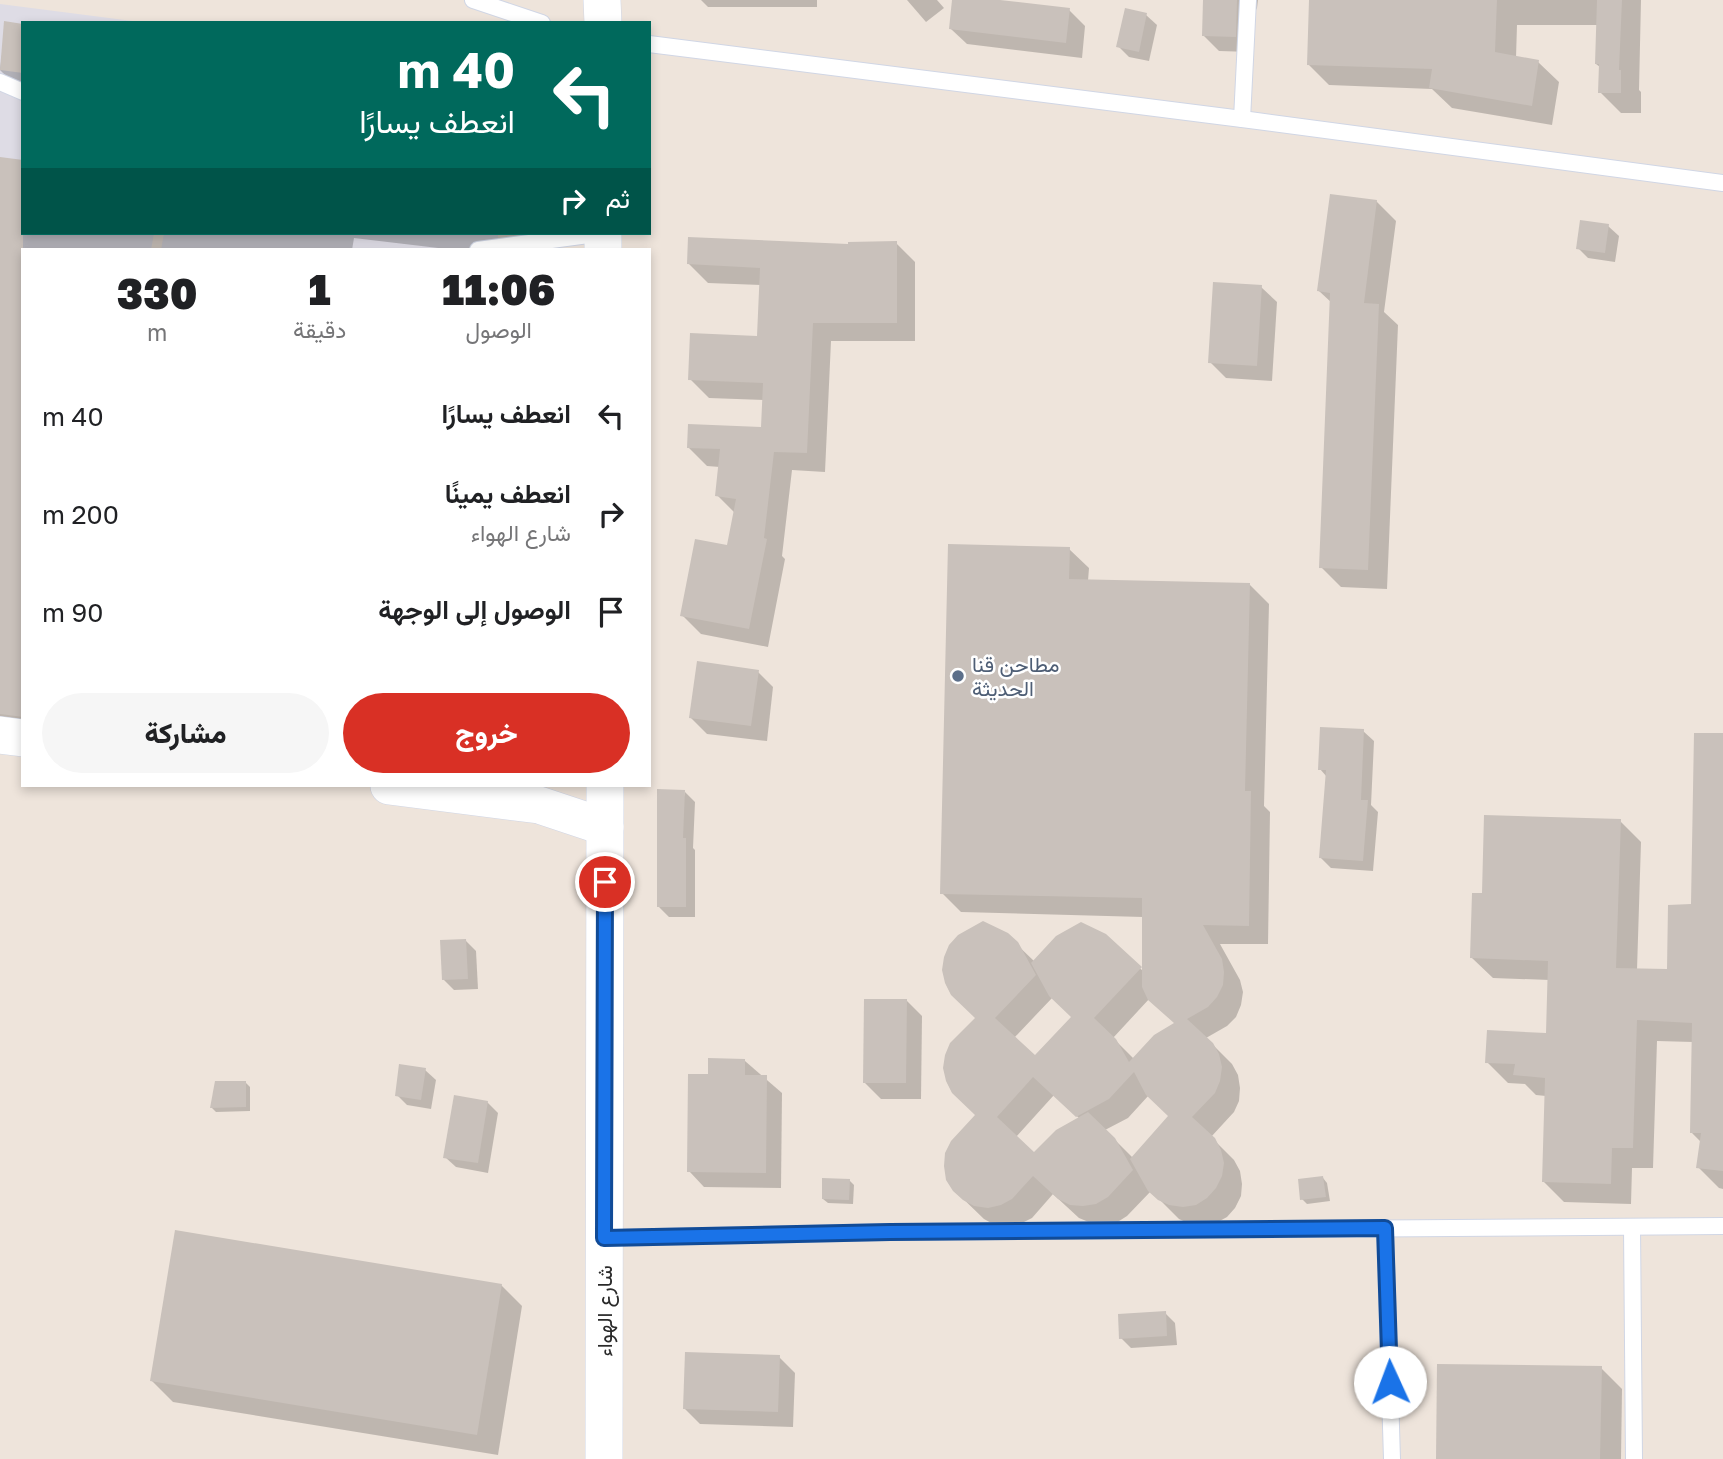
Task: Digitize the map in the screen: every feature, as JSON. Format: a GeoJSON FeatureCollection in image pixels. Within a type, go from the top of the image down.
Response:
{"type":"FeatureCollection","features":[{"type":"Feature","properties":{"kind":"street"},"geometry":{"type":"LineString","coordinates":[[602,0],[603,21]]}},
{"type":"Feature","properties":{"kind":"street"},"geometry":{"type":"LineString","coordinates":[[0,735],[21,738]]}},
{"type":"Feature","properties":{"kind":"street"},"geometry":{"type":"LineString","coordinates":[[396,787],[539,805],[605,827]]}},
{"type":"Feature","properties":{"kind":"street","name":"شارع الهواء"},"geometry":{"type":"LineString","coordinates":[[604,1459],[605,787]]}},
{"type":"Feature","properties":{"kind":"lane"},"geometry":{"type":"LineString","coordinates":[[473,0],[536,21]]}},
{"type":"Feature","properties":{"kind":"lane"},"geometry":{"type":"LineString","coordinates":[[1242,119],[1248,0]]}},
{"type":"Feature","properties":{"kind":"lane"},"geometry":{"type":"LineString","coordinates":[[651,44],[1723,183]]}},
{"type":"Feature","properties":{"kind":"lane"},"geometry":{"type":"LineString","coordinates":[[0,82],[21,91]]}},
{"type":"Feature","properties":{"kind":"lane"},"geometry":{"type":"LineString","coordinates":[[493,248],[588,235]]}},
{"type":"Feature","properties":{"kind":"lane"},"geometry":{"type":"LineString","coordinates":[[604,1238],[890,1232],[1723,1226]]}},
{"type":"Feature","properties":{"kind":"lane"},"geometry":{"type":"LineString","coordinates":[[1632,1227],[1634,1459]]}},
{"type":"Feature","properties":{"kind":"lane"},"geometry":{"type":"LineString","coordinates":[[1385,1228],[1392,1459]]}},
{"type":"Feature","properties":{"kind":"shaded area"},"geometry":{"type":"Polygon","coordinates":[[[0,4],[132,21],[21,21],[21,235],[154,235],[151,248],[21,248],[21,258],[0,343],[0,4]]]}},
{"type":"Feature","properties":{"kind":"shaded area"},"geometry":{"type":"Polygon","coordinates":[[[164,235],[498,235],[498,248],[161,248],[164,235]]]}},
{"type":"Feature","properties":{"kind":"building"},"geometry":{"type":"Polygon","coordinates":[[[952,0],[1000,0],[1070,8],[1066,43],[949,29],[952,0]]]}},
{"type":"Feature","properties":{"kind":"building"},"geometry":{"type":"Polygon","coordinates":[[[1203,0],[1237,0],[1236,37],[1202,36],[1203,0]]]}},
{"type":"Feature","properties":{"kind":"building"},"geometry":{"type":"Polygon","coordinates":[[[1309,0],[1497,0],[1495,52],[1539,60],[1532,106],[1429,88],[1432,69],[1307,65],[1309,0]]]}},
{"type":"Feature","properties":{"kind":"building"},"geometry":{"type":"Polygon","coordinates":[[[1597,0],[1622,0],[1619,70],[1621,93],[1598,93],[1599,64],[1595,64],[1597,0]]]}},
{"type":"Feature","properties":{"kind":"building"},"geometry":{"type":"Polygon","coordinates":[[[1125,8],[1147,13],[1139,52],[1116,47],[1125,8]]]}},
{"type":"Feature","properties":{"kind":"building"},"geometry":{"type":"Polygon","coordinates":[[[4,21],[21,24],[21,73],[0,70],[4,21]]]}},
{"type":"Feature","properties":{"kind":"building"},"geometry":{"type":"Polygon","coordinates":[[[0,157],[21,160],[23,248],[21,717],[0,714],[0,157]]]}},
{"type":"Feature","properties":{"kind":"building"},"geometry":{"type":"Polygon","coordinates":[[[1330,194],[1377,200],[1364,303],[1379,304],[1368,570],[1319,568],[1330,293],[1317,291],[1330,194]]]}},
{"type":"Feature","properties":{"kind":"building"},"geometry":{"type":"Polygon","coordinates":[[[1580,220],[1609,224],[1605,253],[1576,249],[1580,220]]]}},
{"type":"Feature","properties":{"kind":"building"},"geometry":{"type":"Polygon","coordinates":[[[688,237],[848,244],[897,241],[897,323],[813,323],[807,453],[774,452],[764,538],[767,539],[749,629],[680,616],[695,539],[727,545],[736,499],[715,496],[720,449],[687,448],[688,424],[761,427],[763,383],[688,380],[690,333],[757,336],[760,268],[687,264],[688,237]]]}},
{"type":"Feature","properties":{"kind":"building"},"geometry":{"type":"Polygon","coordinates":[[[1213,282],[1262,285],[1257,366],[1208,363],[1213,282]]]}},
{"type":"Feature","properties":{"kind":"building"},"geometry":{"type":"Polygon","coordinates":[[[948,544],[1070,547],[1069,579],[1250,583],[1245,791],[1251,791],[1249,926],[1203,925],[1222,959],[1223,985],[1208,1007],[1187,1019],[1213,1043],[1222,1067],[1215,1093],[1192,1117],[1215,1138],[1224,1163],[1222,1176],[1207,1198],[1196,1205],[1183,1207],[1158,1200],[1148,1191],[1130,1159],[1168,1116],[1146,1095],[1134,1072],[1109,1099],[1076,1117],[1033,1077],[997,1117],[1034,1152],[1056,1130],[1088,1112],[1115,1138],[1133,1170],[1108,1197],[1096,1204],[1070,1205],[1058,1199],[1033,1176],[1012,1199],[988,1208],[974,1206],[953,1191],[946,1180],[945,1153],[951,1141],[975,1115],[952,1093],[943,1068],[950,1043],[975,1018],[951,995],[945,983],[942,970],[949,945],[958,935],[983,921],[1008,933],[1018,942],[1036,975],[995,1018],[1035,1055],[1071,1017],[1049,996],[1031,963],[1056,936],[1081,922],[1106,934],[1142,967],[1142,898],[940,894],[948,544]],[[1142,967],[1094,1018],[1116,1039],[1129,1062],[1154,1035],[1174,1023],[1148,1000],[1142,987],[1142,967]]]}},
{"type":"Feature","properties":{"kind":"building"},"geometry":{"type":"Polygon","coordinates":[[[697,661],[759,670],[751,726],[689,718],[697,661]]]}},
{"type":"Feature","properties":{"kind":"building"},"geometry":{"type":"Polygon","coordinates":[[[1320,727],[1364,729],[1361,800],[1368,800],[1363,861],[1319,858],[1326,770],[1318,770],[1320,727]]]}},
{"type":"Feature","properties":{"kind":"building"},"geometry":{"type":"Polygon","coordinates":[[[1694,733],[1723,733],[1723,1171],[1696,1168],[1701,1133],[1690,1133],[1692,1023],[1637,1020],[1633,1148],[1612,1148],[1611,1184],[1542,1182],[1545,1078],[1513,1075],[1515,1064],[1485,1063],[1487,1030],[1546,1033],[1548,961],[1470,958],[1472,893],[1482,893],[1484,815],[1621,819],[1616,968],[1667,969],[1668,905],[1691,904],[1694,733]]]}},
{"type":"Feature","properties":{"kind":"building"},"geometry":{"type":"Polygon","coordinates":[[[657,789],[685,790],[683,838],[686,838],[686,907],[657,907],[657,789]]]}},
{"type":"Feature","properties":{"kind":"building"},"geometry":{"type":"Polygon","coordinates":[[[466,939],[468,979],[442,980],[440,940],[466,939]]]}},
{"type":"Feature","properties":{"kind":"building"},"geometry":{"type":"Polygon","coordinates":[[[864,999],[907,999],[906,1083],[863,1083],[864,999]]]}},
{"type":"Feature","properties":{"kind":"building"},"geometry":{"type":"Polygon","coordinates":[[[708,1058],[745,1059],[745,1075],[767,1075],[766,1173],[687,1172],[688,1074],[708,1074],[708,1058]]]}},
{"type":"Feature","properties":{"kind":"building"},"geometry":{"type":"Polygon","coordinates":[[[399,1064],[426,1068],[421,1100],[395,1096],[399,1064]]]}},
{"type":"Feature","properties":{"kind":"building"},"geometry":{"type":"Polygon","coordinates":[[[215,1081],[246,1081],[246,1107],[210,1108],[215,1081]]]}},
{"type":"Feature","properties":{"kind":"building"},"geometry":{"type":"Polygon","coordinates":[[[454,1095],[488,1101],[478,1163],[443,1158],[454,1095]]]}},
{"type":"Feature","properties":{"kind":"building"},"geometry":{"type":"Polygon","coordinates":[[[1323,1176],[1326,1197],[1300,1200],[1298,1179],[1323,1176]]]}},
{"type":"Feature","properties":{"kind":"building"},"geometry":{"type":"Polygon","coordinates":[[[822,1178],[850,1179],[849,1200],[822,1199],[822,1178]]]}},
{"type":"Feature","properties":{"kind":"building"},"geometry":{"type":"Polygon","coordinates":[[[175,1230],[502,1284],[477,1435],[150,1381],[175,1230]]]}},
{"type":"Feature","properties":{"kind":"building"},"geometry":{"type":"Polygon","coordinates":[[[1166,1311],[1167,1336],[1119,1339],[1118,1314],[1166,1311]]]}},
{"type":"Feature","properties":{"kind":"building"},"geometry":{"type":"Polygon","coordinates":[[[685,1352],[780,1355],[778,1412],[683,1409],[685,1352]]]}},
{"type":"Feature","properties":{"kind":"building"},"geometry":{"type":"Polygon","coordinates":[[[1437,1364],[1602,1366],[1600,1459],[1436,1459],[1437,1364]]]}},
{"type":"Feature","properties":{"kind":"place","name":"مطاحن قنا الحديثة"},"geometry":{"type":"Point","coordinates":[958,676]}},
{"type":"Feature","properties":{"kind":"route"},"geometry":{"type":"LineString","coordinates":[[605,882],[604,1238],[890,1232],[1385,1228],[1390,1382]]}}]}
